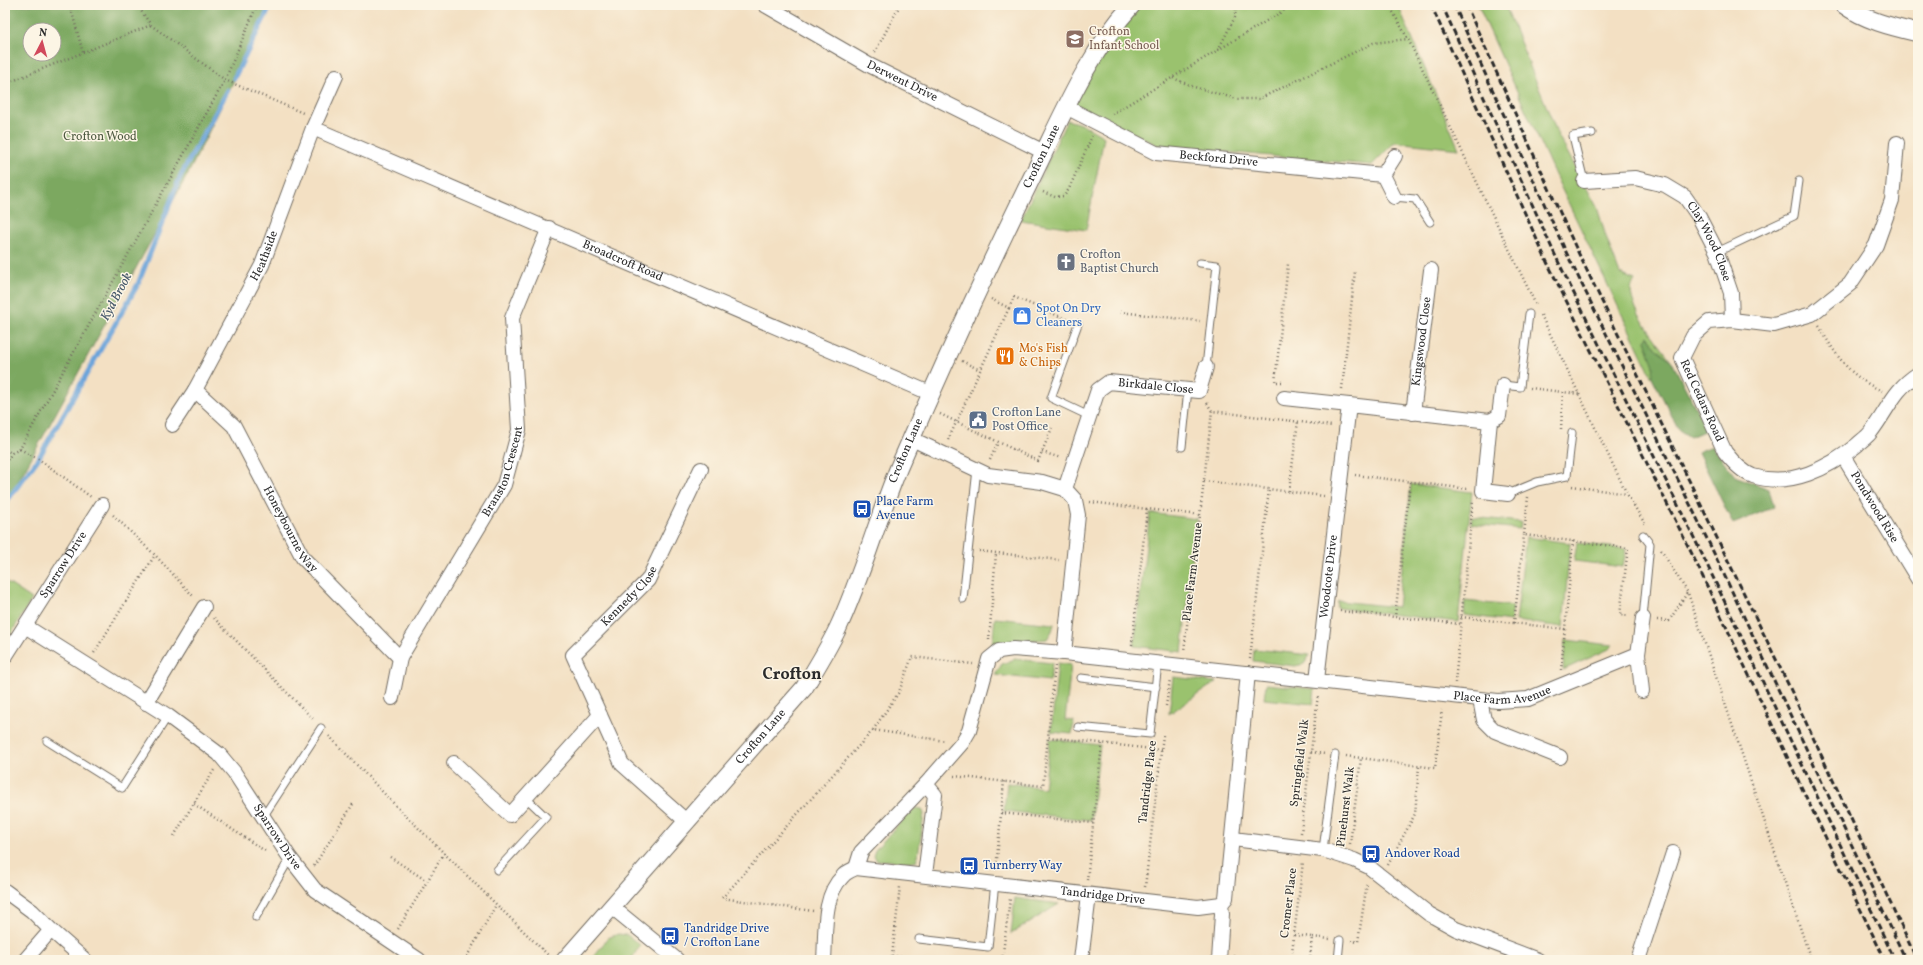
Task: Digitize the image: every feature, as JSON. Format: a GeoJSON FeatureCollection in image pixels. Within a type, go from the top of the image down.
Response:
{"type":"FeatureCollection","features":[{"type":"Feature","properties":{"kind":"street","name":"Derwent Drive"},"geometry":{"type":"LineString","coordinates":[[765,5],[869,65],[1044,152]]}},
{"type":"Feature","properties":{"kind":"street","name":"Crofton Lane"},"geometry":{"type":"LineString","coordinates":[[565,960],[804,688],[823,657],[839,627],[899,468],[1028,185],[1066,106],[1096,52],[1118,20],[1132,5]]}},
{"type":"Feature","properties":{"kind":"street"},"geometry":{"type":"LineString","coordinates":[[1844,5],[1854,12],[1887,25],[1918,33]]}},
{"type":"Feature","properties":{"kind":"street","name":"Heathside"},"geometry":{"type":"LineString","coordinates":[[172,425],[195,390],[262,265],[315,123],[336,76]]}},
{"type":"Feature","properties":{"kind":"street","name":"Beckford Drive"},"geometry":{"type":"LineString","coordinates":[[1066,106],[1156,153],[1383,175]]}},
{"type":"Feature","properties":{"kind":"street","name":"Broadcroft Road"},"geometry":{"type":"LineString","coordinates":[[315,123],[929,400]]}},
{"type":"Feature","properties":{"kind":"street","name":"Red Cedars Road"},"geometry":{"type":"LineString","coordinates":[[1897,143],[1892,200],[1876,245],[1850,284],[1812,314],[1774,325],[1732,320],[1709,322],[1693,336],[1682,358],[1725,452],[1735,464],[1752,476],[1771,479],[1792,479],[1813,472],[1843,456],[1870,434],[1904,383],[1918,374]]}},
{"type":"Feature","properties":{"kind":"street"},"geometry":{"type":"LineString","coordinates":[[1394,197],[1383,175],[1395,156]]}},
{"type":"Feature","properties":{"kind":"street","name":"Clay Wood Close"},"geometry":{"type":"LineString","coordinates":[[1584,181],[1635,178],[1665,185],[1685,197],[1699,217],[1717,252],[1731,293],[1732,320]]}},
{"type":"Feature","properties":{"kind":"street","name":"Branston Crescent"},"geometry":{"type":"LineString","coordinates":[[392,698],[400,658],[504,485],[519,430],[512,318],[549,228]]}},
{"type":"Feature","properties":{"kind":"street","name":"Kingswood Close"},"geometry":{"type":"LineString","coordinates":[[1413,413],[1431,270]]}},
{"type":"Feature","properties":{"kind":"street","name":"Birkdale Close"},"geometry":{"type":"LineString","coordinates":[[1065,489],[1098,390],[1109,382],[1194,390],[1206,367]]}},
{"type":"Feature","properties":{"kind":"street"},"geometry":{"type":"LineString","coordinates":[[1284,398],[1490,421],[1499,416],[1503,385]]}},
{"type":"Feature","properties":{"kind":"street","name":"Honeybourne Way"},"geometry":{"type":"LineString","coordinates":[[195,390],[234,426],[303,558],[400,658]]}},
{"type":"Feature","properties":{"kind":"street","name":"Woodcote Drive"},"geometry":{"type":"LineString","coordinates":[[1318,680],[1347,428],[1345,404]]}},
{"type":"Feature","properties":{"kind":"street"},"geometry":{"type":"LineString","coordinates":[[1490,421],[1478,491],[1508,494]]}},
{"type":"Feature","properties":{"kind":"street"},"geometry":{"type":"LineString","coordinates":[[824,960],[830,897],[835,885],[843,875],[856,868],[862,852],[962,743],[969,731],[990,661],[999,651],[1013,649],[1064,653],[1078,515],[1075,500],[1065,489],[1042,482],[981,471],[942,455],[912,439]]}},
{"type":"Feature","properties":{"kind":"street","name":"Pondwood Rise"},"geometry":{"type":"LineString","coordinates":[[1843,456],[1918,579]]}},
{"type":"Feature","properties":{"kind":"street","name":"Kennedy Close"},"geometry":{"type":"LineString","coordinates":[[686,821],[622,764],[573,655],[648,580],[701,469]]}},
{"type":"Feature","properties":{"kind":"street","name":"Sparrow Drive"},"geometry":{"type":"LineString","coordinates":[[5,657],[102,505]]}},
{"type":"Feature","properties":{"kind":"street"},"geometry":{"type":"LineString","coordinates":[[146,703],[204,607]]}},
{"type":"Feature","properties":{"kind":"street"},"geometry":{"type":"LineString","coordinates":[[1642,691],[1638,654],[1643,618]]}},
{"type":"Feature","properties":{"kind":"street","name":"Sparrow Drive"},"geometry":{"type":"LineString","coordinates":[[25,626],[168,716],[222,757],[234,772],[290,858],[315,890],[419,960]]}},
{"type":"Feature","properties":{"kind":"street","name":"Place Farm Avenue"},"geometry":{"type":"LineString","coordinates":[[1064,653],[1498,701],[1528,699],[1638,654]]}},
{"type":"Feature","properties":{"kind":"street"},"geometry":{"type":"LineString","coordinates":[[1220,957],[1222,914],[1220,904],[1226,898],[1233,839],[1248,673]]}},
{"type":"Feature","properties":{"kind":"street"},"geometry":{"type":"LineString","coordinates":[[1480,700],[1484,720],[1495,730],[1560,757]]}},
{"type":"Feature","properties":{"kind":"street"},"geometry":{"type":"LineString","coordinates":[[454,763],[510,815],[600,715]]}},
{"type":"Feature","properties":{"kind":"street"},"geometry":{"type":"LineString","coordinates":[[924,875],[935,795],[926,784]]}},
{"type":"Feature","properties":{"kind":"street"},"geometry":{"type":"LineString","coordinates":[[1233,839],[1323,850],[1349,858],[1369,867],[1429,914],[1456,929],[1517,957],[1538,960]]}},
{"type":"Feature","properties":{"kind":"street"},"geometry":{"type":"LineString","coordinates":[[1638,960],[1673,853]]}},
{"type":"Feature","properties":{"kind":"street","name":"Tandridge Drive"},"geometry":{"type":"LineString","coordinates":[[856,868],[1198,907],[1220,904]]}},
{"type":"Feature","properties":{"kind":"street"},"geometry":{"type":"LineString","coordinates":[[5,891],[32,911],[85,960]]}},
{"type":"Feature","properties":{"kind":"street"},"geometry":{"type":"LineString","coordinates":[[1081,960],[1088,895]]}},
{"type":"Feature","properties":{"kind":"street"},"geometry":{"type":"LineString","coordinates":[[612,907],[677,960]]}},
{"type":"Feature","properties":{"kind":"street"},"geometry":{"type":"LineString","coordinates":[[25,960],[51,930]]}},
{"type":"Feature","properties":{"kind":"lane"},"geometry":{"type":"LineString","coordinates":[[1584,181],[1573,136],[1592,133]]}},
{"type":"Feature","properties":{"kind":"lane"},"geometry":{"type":"LineString","coordinates":[[1717,252],[1794,216],[1799,181]]}},
{"type":"Feature","properties":{"kind":"lane"},"geometry":{"type":"LineString","coordinates":[[1394,197],[1415,198],[1430,222]]}},
{"type":"Feature","properties":{"kind":"lane"},"geometry":{"type":"LineString","coordinates":[[1200,263],[1217,265],[1206,367]]}},
{"type":"Feature","properties":{"kind":"lane"},"geometry":{"type":"LineString","coordinates":[[1503,385],[1520,387],[1529,314]]}},
{"type":"Feature","properties":{"kind":"lane"},"geometry":{"type":"LineString","coordinates":[[1078,324],[1051,398],[1089,416]]}},
{"type":"Feature","properties":{"kind":"lane"},"geometry":{"type":"LineString","coordinates":[[1182,447],[1194,390]]}},
{"type":"Feature","properties":{"kind":"lane"},"geometry":{"type":"LineString","coordinates":[[1508,494],[1529,485],[1567,476],[1572,433]]}},
{"type":"Feature","properties":{"kind":"lane"},"geometry":{"type":"LineString","coordinates":[[963,599],[968,550],[981,471]]}},
{"type":"Feature","properties":{"kind":"lane"},"geometry":{"type":"LineString","coordinates":[[1643,618],[1650,544],[1644,535]]}},
{"type":"Feature","properties":{"kind":"lane"},"geometry":{"type":"LineString","coordinates":[[1078,727],[1150,734],[1156,687],[1171,664]]}},
{"type":"Feature","properties":{"kind":"lane"},"geometry":{"type":"LineString","coordinates":[[1081,678],[1156,687]]}},
{"type":"Feature","properties":{"kind":"lane"},"geometry":{"type":"LineString","coordinates":[[47,741],[122,788],[168,716]]}},
{"type":"Feature","properties":{"kind":"lane"},"geometry":{"type":"LineString","coordinates":[[263,817],[321,728]]}},
{"type":"Feature","properties":{"kind":"lane"},"geometry":{"type":"LineString","coordinates":[[1323,850],[1335,755]]}},
{"type":"Feature","properties":{"kind":"lane"},"geometry":{"type":"LineString","coordinates":[[497,870],[546,817],[525,798]]}},
{"type":"Feature","properties":{"kind":"lane"},"geometry":{"type":"LineString","coordinates":[[256,917],[290,858]]}},
{"type":"Feature","properties":{"kind":"lane"},"geometry":{"type":"LineString","coordinates":[[919,939],[988,947],[995,883]]}},
{"type":"Feature","properties":{"kind":"lane"},"geometry":{"type":"LineString","coordinates":[[1338,960],[1340,940]]}},
{"type":"Feature","properties":{"kind":"path"},"geometry":{"type":"LineString","coordinates":[[70,5],[83,53]]}},
{"type":"Feature","properties":{"kind":"path"},"geometry":{"type":"LineString","coordinates":[[137,5],[152,25],[225,80],[315,123]]}},
{"type":"Feature","properties":{"kind":"path"},"geometry":{"type":"LineString","coordinates":[[5,463],[12,453],[20,449],[225,80],[257,5]]}},
{"type":"Feature","properties":{"kind":"path"},"geometry":{"type":"LineString","coordinates":[[869,65],[900,5]]}},
{"type":"Feature","properties":{"kind":"path"},"geometry":{"type":"LineString","coordinates":[[1218,50],[1235,17],[1236,5]]}},
{"type":"Feature","properties":{"kind":"path"},"geometry":{"type":"LineString","coordinates":[[1028,185],[1055,197],[1064,196],[1069,189],[1098,122],[1293,5]]}},
{"type":"Feature","properties":{"kind":"path"},"geometry":{"type":"LineString","coordinates":[[1389,5],[1408,38],[1627,494],[1647,527]]}},
{"type":"Feature","properties":{"kind":"path"},"geometry":{"type":"LineString","coordinates":[[5,84],[152,25]]}},
{"type":"Feature","properties":{"kind":"path"},"geometry":{"type":"LineString","coordinates":[[1172,77],[1194,87],[1237,99],[1259,99],[1373,43],[1408,38]]}},
{"type":"Feature","properties":{"kind":"path"},"geometry":{"type":"LineString","coordinates":[[1283,382],[1275,382],[1288,264]]}},
{"type":"Feature","properties":{"kind":"path"},"geometry":{"type":"LineString","coordinates":[[1345,404],[1355,270]]}},
{"type":"Feature","properties":{"kind":"path"},"geometry":{"type":"LineString","coordinates":[[978,292],[1009,308]]}},
{"type":"Feature","properties":{"kind":"path"},"geometry":{"type":"LineString","coordinates":[[942,455],[1014,297],[1078,324]]}},
{"type":"Feature","properties":{"kind":"path"},"geometry":{"type":"LineString","coordinates":[[1120,312],[1211,322]]}},
{"type":"Feature","properties":{"kind":"path"},"geometry":{"type":"LineString","coordinates":[[1812,314],[1835,354],[1850,371],[1865,384],[1894,396]]}},
{"type":"Feature","properties":{"kind":"path"},"geometry":{"type":"LineString","coordinates":[[1520,387],[1579,394]]}},
{"type":"Feature","properties":{"kind":"path"},"geometry":{"type":"LineString","coordinates":[[1194,390],[1212,411],[1347,428]]}},
{"type":"Feature","properties":{"kind":"path"},"geometry":{"type":"LineString","coordinates":[[1563,392],[1561,432],[1572,433]]}},
{"type":"Feature","properties":{"kind":"path"},"geometry":{"type":"LineString","coordinates":[[929,400],[957,422],[1038,461],[1052,428]]}},
{"type":"Feature","properties":{"kind":"path"},"geometry":{"type":"LineString","coordinates":[[1200,515],[1212,411]]}},
{"type":"Feature","properties":{"kind":"path"},"geometry":{"type":"LineString","coordinates":[[1289,491],[1298,421]]}},
{"type":"Feature","properties":{"kind":"path"},"geometry":{"type":"LineString","coordinates":[[981,471],[998,442]]}},
{"type":"Feature","properties":{"kind":"path"},"geometry":{"type":"LineString","coordinates":[[20,449],[32,457],[40,460],[102,505],[155,555],[399,810],[445,852],[496,905],[553,960]]}},
{"type":"Feature","properties":{"kind":"path"},"geometry":{"type":"LineString","coordinates":[[5,450],[12,453]]}},
{"type":"Feature","properties":{"kind":"path"},"geometry":{"type":"LineString","coordinates":[[1341,473],[1478,491],[1449,696]]}},
{"type":"Feature","properties":{"kind":"path"},"geometry":{"type":"LineString","coordinates":[[1558,478],[1570,486],[1627,494]]}},
{"type":"Feature","properties":{"kind":"path"},"geometry":{"type":"LineString","coordinates":[[1204,481],[1338,497]]}},
{"type":"Feature","properties":{"kind":"path"},"geometry":{"type":"LineString","coordinates":[[1395,617],[1410,482]]}},
{"type":"Feature","properties":{"kind":"path"},"geometry":{"type":"LineString","coordinates":[[1514,623],[1529,485]]}},
{"type":"Feature","properties":{"kind":"path"},"geometry":{"type":"LineString","coordinates":[[1248,673],[1269,489]]}},
{"type":"Feature","properties":{"kind":"path","name":"Place Farm Avenue"},"geometry":{"type":"LineString","coordinates":[[1075,500],[1200,515],[1171,664]]}},
{"type":"Feature","properties":{"kind":"path"},"geometry":{"type":"LineString","coordinates":[[1131,660],[1147,509]]}},
{"type":"Feature","properties":{"kind":"path"},"geometry":{"type":"LineString","coordinates":[[1524,535],[1628,548],[1620,615],[1669,621],[1688,593]]}},
{"type":"Feature","properties":{"kind":"path","name":"Place Farm Avenue"},"geometry":{"type":"LineString","coordinates":[[1559,687],[1573,541]]}},
{"type":"Feature","properties":{"kind":"path"},"geometry":{"type":"LineString","coordinates":[[1659,547],[1688,593],[1811,960]]}},
{"type":"Feature","properties":{"kind":"path"},"geometry":{"type":"LineString","coordinates":[[968,550],[1074,562]]}},
{"type":"Feature","properties":{"kind":"path"},"geometry":{"type":"LineString","coordinates":[[828,913],[722,898],[873,730],[899,692],[912,657],[990,661],[988,648],[996,553]]}},
{"type":"Feature","properties":{"kind":"path"},"geometry":{"type":"LineString","coordinates":[[86,665],[155,555]]}},
{"type":"Feature","properties":{"kind":"path"},"geometry":{"type":"LineString","coordinates":[[1326,609],[1460,624]]}},
{"type":"Feature","properties":{"kind":"path"},"geometry":{"type":"LineString","coordinates":[[1461,617],[1565,629]]}},
{"type":"Feature","properties":{"kind":"path"},"geometry":{"type":"LineString","coordinates":[[1166,711],[1171,664]]}},
{"type":"Feature","properties":{"kind":"path","name":"Springfield Walk"},"geometry":{"type":"LineString","coordinates":[[1302,847],[1318,680]]}},
{"type":"Feature","properties":{"kind":"path","name":"Place Farm Avenue"},"geometry":{"type":"LineString","coordinates":[[1311,752],[1435,768],[1449,696]]}},
{"type":"Feature","properties":{"kind":"path"},"geometry":{"type":"LineString","coordinates":[[873,730],[962,743]]}},
{"type":"Feature","properties":{"kind":"path","name":"Tandridge Place"},"geometry":{"type":"LineString","coordinates":[[1143,901],[1163,734]]}},
{"type":"Feature","properties":{"kind":"path"},"geometry":{"type":"LineString","coordinates":[[935,774],[1043,786],[1048,737]]}},
{"type":"Feature","properties":{"kind":"path"},"geometry":{"type":"LineString","coordinates":[[1088,895],[1102,744]]}},
{"type":"Feature","properties":{"kind":"path"},"geometry":{"type":"LineString","coordinates":[[174,836],[222,757]]}},
{"type":"Feature","properties":{"kind":"path","name":"Pinehurst Walk"},"geometry":{"type":"LineString","coordinates":[[1349,858],[1361,758]]}},
{"type":"Feature","properties":{"kind":"path"},"geometry":{"type":"LineString","coordinates":[[1381,877],[1415,814],[1419,766]]}},
{"type":"Feature","properties":{"kind":"path"},"geometry":{"type":"LineString","coordinates":[[995,883],[1004,781]]}},
{"type":"Feature","properties":{"kind":"path"},"geometry":{"type":"LineString","coordinates":[[194,804],[265,851],[278,839]]}},
{"type":"Feature","properties":{"kind":"path"},"geometry":{"type":"LineString","coordinates":[[306,879],[353,804]]}},
{"type":"Feature","properties":{"kind":"path"},"geometry":{"type":"LineString","coordinates":[[1001,813],[1094,823]]}},
{"type":"Feature","properties":{"kind":"path","name":"Cromer Place"},"geometry":{"type":"LineString","coordinates":[[1291,960],[1302,847]]}},
{"type":"Feature","properties":{"kind":"path"},"geometry":{"type":"LineString","coordinates":[[390,941],[445,852]]}},
{"type":"Feature","properties":{"kind":"path"},"geometry":{"type":"LineString","coordinates":[[390,856],[427,881]]}},
{"type":"Feature","properties":{"kind":"path"},"geometry":{"type":"LineString","coordinates":[[1294,935],[1358,942],[1369,867]]}},
{"type":"Feature","properties":{"kind":"path"},"geometry":{"type":"LineString","coordinates":[[892,960],[902,873]]}},
{"type":"Feature","properties":{"kind":"path"},"geometry":{"type":"LineString","coordinates":[[1002,960],[1012,885]]}},
{"type":"Feature","properties":{"kind":"path"},"geometry":{"type":"LineString","coordinates":[[465,960],[496,905]]}},
{"type":"Feature","properties":{"kind":"path"},"geometry":{"type":"LineString","coordinates":[[1310,960],[1312,937]]}},
{"type":"Feature","properties":{"kind":"path"},"geometry":{"type":"LineString","coordinates":[[892,956],[927,960]]}},
{"type":"Feature","properties":{"kind":"path"},"geometry":{"type":"LineString","coordinates":[[1220,957],[1265,960]]}},
{"type":"Feature","properties":{"kind":"green space","name":"Crofton Wood"},"geometry":{"type":"Polygon","coordinates":[[[5,5],[271,5],[189,172],[12,493],[5,503],[5,5]]]}},
{"type":"Feature","properties":{"kind":"green space"},"geometry":{"type":"Polygon","coordinates":[[[1140,5],[1398,5],[1459,149],[1395,142],[1372,165],[1159,146],[1074,104],[1105,41],[1140,5]]]}},
{"type":"Feature","properties":{"kind":"green space"},"geometry":{"type":"Polygon","coordinates":[[[1478,5],[1505,5],[1558,135],[1597,207],[1607,240],[1620,274],[1635,280],[1631,291],[1632,299],[1646,326],[1670,359],[1652,377],[1554,173],[1478,5]]]}},
{"type":"Feature","properties":{"kind":"green space"},"geometry":{"type":"Polygon","coordinates":[[[1067,120],[1084,125],[1104,137],[1086,230],[1021,220],[1067,120]]]}},
{"type":"Feature","properties":{"kind":"green space"},"geometry":{"type":"Polygon","coordinates":[[[1648,336],[1658,350],[1671,360],[1705,426],[1704,431],[1690,437],[1679,430],[1652,377],[1654,367],[1645,340],[1648,336]]]}},
{"type":"Feature","properties":{"kind":"green space"},"geometry":{"type":"Polygon","coordinates":[[[1712,446],[1735,476],[1769,489],[1774,507],[1733,524],[1698,452],[1712,446]]]}},
{"type":"Feature","properties":{"kind":"green space"},"geometry":{"type":"Polygon","coordinates":[[[1411,484],[1472,492],[1458,622],[1337,608],[1338,601],[1398,607],[1411,484]]]}},
{"type":"Feature","properties":{"kind":"green space"},"geometry":{"type":"Polygon","coordinates":[[[1150,513],[1197,519],[1182,652],[1134,646],[1150,513]]]}},
{"type":"Feature","properties":{"kind":"green space"},"geometry":{"type":"Polygon","coordinates":[[[1472,517],[1521,522],[1520,529],[1471,524],[1472,517]]]}},
{"type":"Feature","properties":{"kind":"green space"},"geometry":{"type":"Polygon","coordinates":[[[1526,537],[1570,543],[1563,627],[1516,621],[1526,537]]]}},
{"type":"Feature","properties":{"kind":"green space"},"geometry":{"type":"Polygon","coordinates":[[[1577,543],[1626,549],[1623,567],[1574,561],[1577,543]]]}},
{"type":"Feature","properties":{"kind":"green space"},"geometry":{"type":"Polygon","coordinates":[[[5,581],[32,599],[7,640],[5,639],[5,581]]]}},
{"type":"Feature","properties":{"kind":"green space"},"geometry":{"type":"Polygon","coordinates":[[[1465,601],[1513,606],[1511,621],[1464,615],[1465,601]]]}},
{"type":"Feature","properties":{"kind":"green space"},"geometry":{"type":"Polygon","coordinates":[[[995,618],[1054,624],[1047,639],[1014,641],[992,646],[995,618]]]}},
{"type":"Feature","properties":{"kind":"green space"},"geometry":{"type":"Polygon","coordinates":[[[1565,640],[1613,645],[1609,649],[1563,670],[1565,640]]]}},
{"type":"Feature","properties":{"kind":"green space"},"geometry":{"type":"Polygon","coordinates":[[[1254,649],[1310,655],[1304,664],[1295,666],[1253,661],[1254,649]]]}},
{"type":"Feature","properties":{"kind":"green space"},"geometry":{"type":"Polygon","coordinates":[[[1015,659],[1052,663],[1050,681],[995,675],[1002,664],[1015,659]]]}},
{"type":"Feature","properties":{"kind":"green space"},"geometry":{"type":"Polygon","coordinates":[[[1058,663],[1071,665],[1065,720],[1074,721],[1072,734],[1051,732],[1058,663]]]}},
{"type":"Feature","properties":{"kind":"green space"},"geometry":{"type":"Polygon","coordinates":[[[1173,677],[1216,682],[1169,714],[1173,677]]]}},
{"type":"Feature","properties":{"kind":"green space"},"geometry":{"type":"Polygon","coordinates":[[[1266,684],[1315,689],[1313,704],[1264,699],[1266,684]]]}},
{"type":"Feature","properties":{"kind":"green space"},"geometry":{"type":"Polygon","coordinates":[[[1050,739],[1100,745],[1091,820],[1004,811],[1007,783],[1044,788],[1050,739]]]}},
{"type":"Feature","properties":{"kind":"green space"},"geometry":{"type":"Polygon","coordinates":[[[916,808],[922,809],[924,814],[916,861],[906,862],[876,860],[873,856],[875,850],[908,814],[916,808]]]}},
{"type":"Feature","properties":{"kind":"green space"},"geometry":{"type":"Polygon","coordinates":[[[1015,898],[1059,904],[1011,934],[1015,898]]]}},
{"type":"Feature","properties":{"kind":"green space"},"geometry":{"type":"Polygon","coordinates":[[[618,934],[627,935],[640,945],[631,960],[591,960],[608,938],[618,934]]]}},
{"type":"Feature","properties":{"kind":"waterway","name":"Kyd Brook"},"geometry":{"type":"LineString","coordinates":[[234,78],[271,5]]}},
{"type":"Feature","properties":{"kind":"waterway","name":"Kyd Brook"},"geometry":{"type":"LineString","coordinates":[[5,503],[38,459],[138,284],[181,175],[228,90]]}},
{"type":"Feature","properties":{"kind":"railway"},"geometry":{"type":"LineString","coordinates":[[1431,5],[1547,262],[1693,556],[1806,797],[1885,960]]}},
{"type":"Feature","properties":{"kind":"railway"},"geometry":{"type":"LineString","coordinates":[[1442,5],[1556,257],[1701,552],[1895,960]]}},
{"type":"Feature","properties":{"kind":"railway"},"geometry":{"type":"LineString","coordinates":[[1454,5],[1566,252],[1711,547],[1906,960]]}},
{"type":"Feature","properties":{"kind":"railway"},"geometry":{"type":"LineString","coordinates":[[1466,5],[1576,248],[1788,684],[1917,960]]}},
{"type":"Feature","properties":{"kind":"place","name":"Crofton Infant School"},"geometry":{"type":"Point","coordinates":[1075,39]}},
{"type":"Feature","properties":{"kind":"place","name":"Crofton Baptist Church"},"geometry":{"type":"Point","coordinates":[1066,262]}},
{"type":"Feature","properties":{"kind":"place","name":"Spot On Dry Cleaners"},"geometry":{"type":"Point","coordinates":[1022,316]}},
{"type":"Feature","properties":{"kind":"place","name":"Mo's Fish & Chips"},"geometry":{"type":"Point","coordinates":[1005,356]}},
{"type":"Feature","properties":{"kind":"place","name":"Crofton Lane Post Office"},"geometry":{"type":"Point","coordinates":[978,420]}},
{"type":"Feature","properties":{"kind":"place","name":"Place Farm Avenue"},"geometry":{"type":"Point","coordinates":[862,509]}},
{"type":"Feature","properties":{"kind":"place","name":"Andover Road"},"geometry":{"type":"Point","coordinates":[1371,854]}},
{"type":"Feature","properties":{"kind":"place","name":"Turnberry Way"},"geometry":{"type":"Point","coordinates":[969,866]}},
{"type":"Feature","properties":{"kind":"place","name":"Tandridge Drive / Crofton Lane"},"geometry":{"type":"Point","coordinates":[670,936]}},
{"type":"Feature","properties":{"kind":"district","name":"Crofton"},"geometry":{"type":"Point","coordinates":[792,675]}}]}
